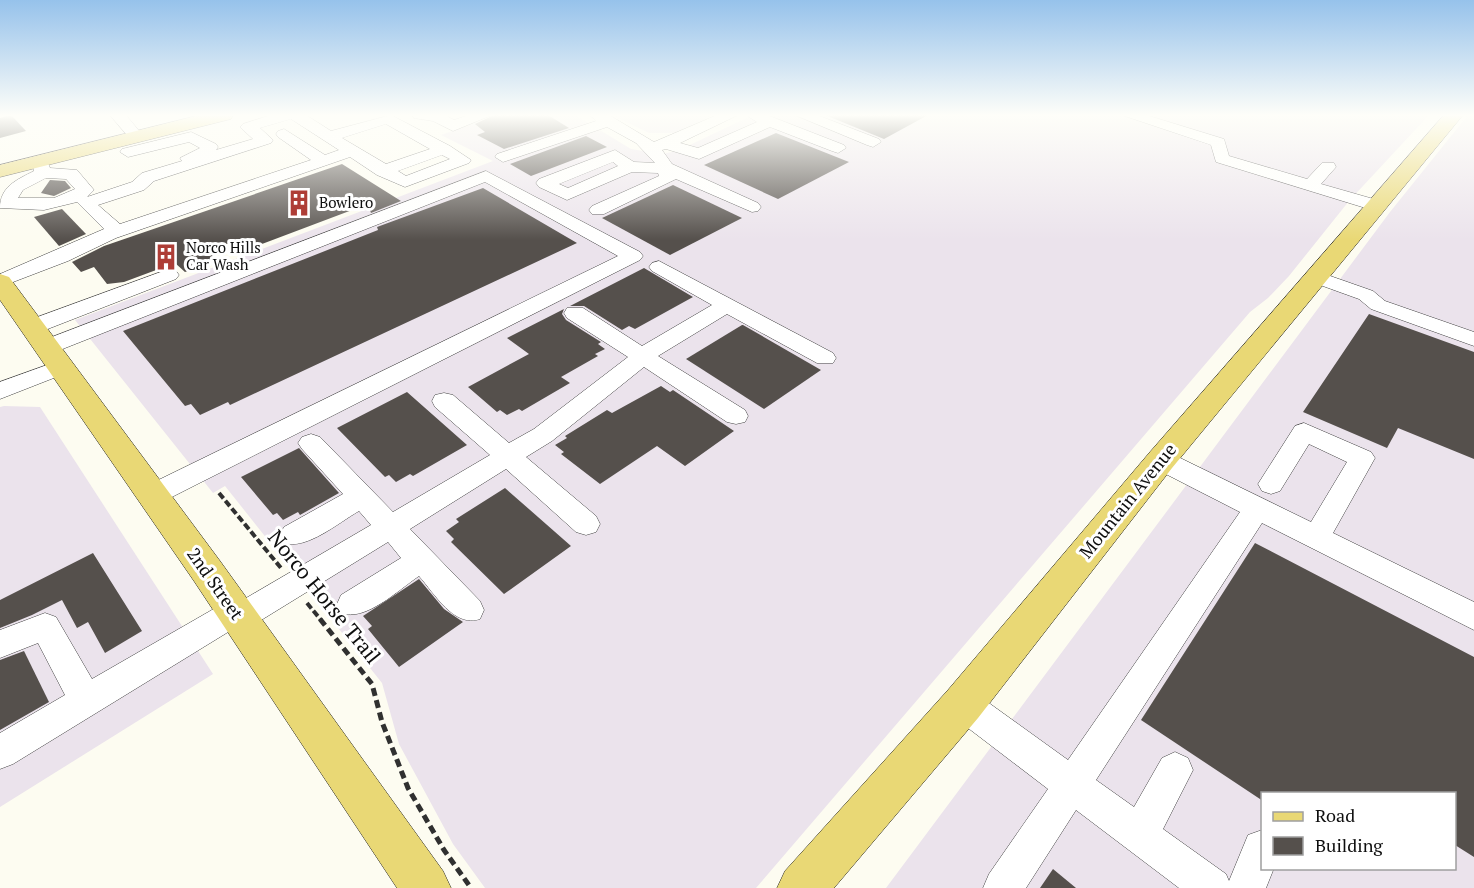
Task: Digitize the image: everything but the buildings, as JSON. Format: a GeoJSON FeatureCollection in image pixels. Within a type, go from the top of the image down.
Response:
{"type":"FeatureCollection","features":[{"type":"Feature","properties":{"kind":"main road"},"geometry":{"type":"LineString","coordinates":[[0,162],[24,156]]}},
{"type":"Feature","properties":{"kind":"main road"},"geometry":{"type":"LineString","coordinates":[[0,171],[41,167],[80,156]]}},
{"type":"Feature","properties":{"kind":"main road","name":"Mountain Avenue"},"geometry":{"type":"LineString","coordinates":[[802,888],[963,705],[1161,460],[1420,156]]}},
{"type":"Feature","properties":{"kind":"main road","name":"2nd Street"},"geometry":{"type":"LineString","coordinates":[[0,281],[237,615],[426,888]]}},
{"type":"Feature","properties":{"kind":"street"},"geometry":{"type":"LineString","coordinates":[[145,166],[160,160],[191,156]]}},
{"type":"Feature","properties":{"kind":"street"},"geometry":{"type":"LineString","coordinates":[[117,231],[85,203],[138,186],[148,177],[214,156]]}},
{"type":"Feature","properties":{"kind":"street"},"geometry":{"type":"LineString","coordinates":[[271,156],[288,173]]}},
{"type":"Feature","properties":{"kind":"street"},"geometry":{"type":"LineString","coordinates":[[317,156],[324,161]]}},
{"type":"Feature","properties":{"kind":"street"},"geometry":{"type":"LineString","coordinates":[[0,281],[117,231],[341,156]]}},
{"type":"Feature","properties":{"kind":"street"},"geometry":{"type":"LineString","coordinates":[[360,156],[383,171],[423,156]]}},
{"type":"Feature","properties":{"kind":"street"},"geometry":{"type":"LineString","coordinates":[[598,210],[668,178],[663,156]]}},
{"type":"Feature","properties":{"kind":"street"},"geometry":{"type":"LineString","coordinates":[[1221,156],[1222,159],[1378,206]]}},
{"type":"Feature","properties":{"kind":"street"},"geometry":{"type":"LineString","coordinates":[[206,159],[243,188]]}},
{"type":"Feature","properties":{"kind":"street"},"geometry":{"type":"LineString","coordinates":[[41,167],[71,174],[84,190],[78,196],[39,205],[3,202],[16,186],[41,167]]}},
{"type":"Feature","properties":{"kind":"street"},"geometry":{"type":"LineString","coordinates":[[630,167],[667,168],[752,207]]}},
{"type":"Feature","properties":{"kind":"street"},"geometry":{"type":"LineString","coordinates":[[1310,186],[1328,167]]}},
{"type":"Feature","properties":{"kind":"street"},"geometry":{"type":"LineString","coordinates":[[169,170],[207,201]]}},
{"type":"Feature","properties":{"kind":"street"},"geometry":{"type":"LineString","coordinates":[[46,347],[486,176],[633,256],[152,495]]}},
{"type":"Feature","properties":{"kind":"street"},"geometry":{"type":"LineString","coordinates":[[129,189],[159,217]]}},
{"type":"Feature","properties":{"kind":"street"},"geometry":{"type":"LineString","coordinates":[[659,267],[825,358]]}},
{"type":"Feature","properties":{"kind":"street"},"geometry":{"type":"LineString","coordinates":[[0,391],[46,347],[169,275]]}},
{"type":"Feature","properties":{"kind":"street"},"geometry":{"type":"LineString","coordinates":[[1316,277],[1366,295],[1378,305],[1474,339]]}},
{"type":"Feature","properties":{"kind":"street"},"geometry":{"type":"LineString","coordinates":[[1366,295],[1382,292],[1474,324]]}},
{"type":"Feature","properties":{"kind":"street"},"geometry":{"type":"LineString","coordinates":[[0,752],[86,700],[293,585],[506,458],[543,435],[658,345],[727,305]]}},
{"type":"Feature","properties":{"kind":"street"},"geometry":{"type":"LineString","coordinates":[[575,313],[736,416]]}},
{"type":"Feature","properties":{"kind":"street"},"geometry":{"type":"LineString","coordinates":[[444,401],[506,458],[586,524]]}},
{"type":"Feature","properties":{"kind":"street"},"geometry":{"type":"LineString","coordinates":[[1003,888],[1305,432],[1362,459],[1316,538]]}},
{"type":"Feature","properties":{"kind":"street"},"geometry":{"type":"LineString","coordinates":[[311,444],[469,610]]}},
{"type":"Feature","properties":{"kind":"street"},"geometry":{"type":"LineString","coordinates":[[1161,460],[1264,496],[1316,538],[1474,617]]}},
{"type":"Feature","properties":{"kind":"street"},"geometry":{"type":"LineString","coordinates":[[294,535],[362,496]]}},
{"type":"Feature","properties":{"kind":"street"},"geometry":{"type":"LineString","coordinates":[[352,604],[421,560]]}},
{"type":"Feature","properties":{"kind":"street"},"geometry":{"type":"LineString","coordinates":[[0,644],[45,626],[86,700]]}},
{"type":"Feature","properties":{"kind":"street"},"geometry":{"type":"LineString","coordinates":[[963,705],[1212,888]]}},
{"type":"Feature","properties":{"kind":"street"},"geometry":{"type":"LineString","coordinates":[[1139,835],[1175,770]]}},
{"type":"Feature","properties":{"kind":"street"},"geometry":{"type":"LineString","coordinates":[[1246,888],[1261,854]]}},
{"type":"Feature","properties":{"kind":"path","name":"Norco Horse Trail"},"geometry":{"type":"LineString","coordinates":[[219,493],[372,684],[382,722],[408,788],[444,850],[471,888]]}},
{"type":"Feature","properties":{"kind":"shaded area"},"geometry":{"type":"Polygon","coordinates":[[[484,156],[1390,156],[1349,201],[1289,276],[1268,298],[1250,312],[756,888],[485,888],[453,844],[399,744],[382,683],[225,486],[213,493],[75,320],[493,161],[484,156]]]}},
{"type":"Feature","properties":{"kind":"shaded area"},"geometry":{"type":"Polygon","coordinates":[[[1435,156],[1474,156],[1474,888],[886,888],[1390,212],[1435,156]]]}},
{"type":"Feature","properties":{"kind":"shaded area"},"geometry":{"type":"Polygon","coordinates":[[[0,407],[40,407],[213,674],[0,807],[0,407]]]}},
{"type":"Feature","properties":{"kind":"place","name":"Bowlero"},"geometry":{"type":"Point","coordinates":[299,203]}},
{"type":"Feature","properties":{"kind":"place","name":"Norco Hills Car Wash"},"geometry":{"type":"Point","coordinates":[166,257]}}]}
